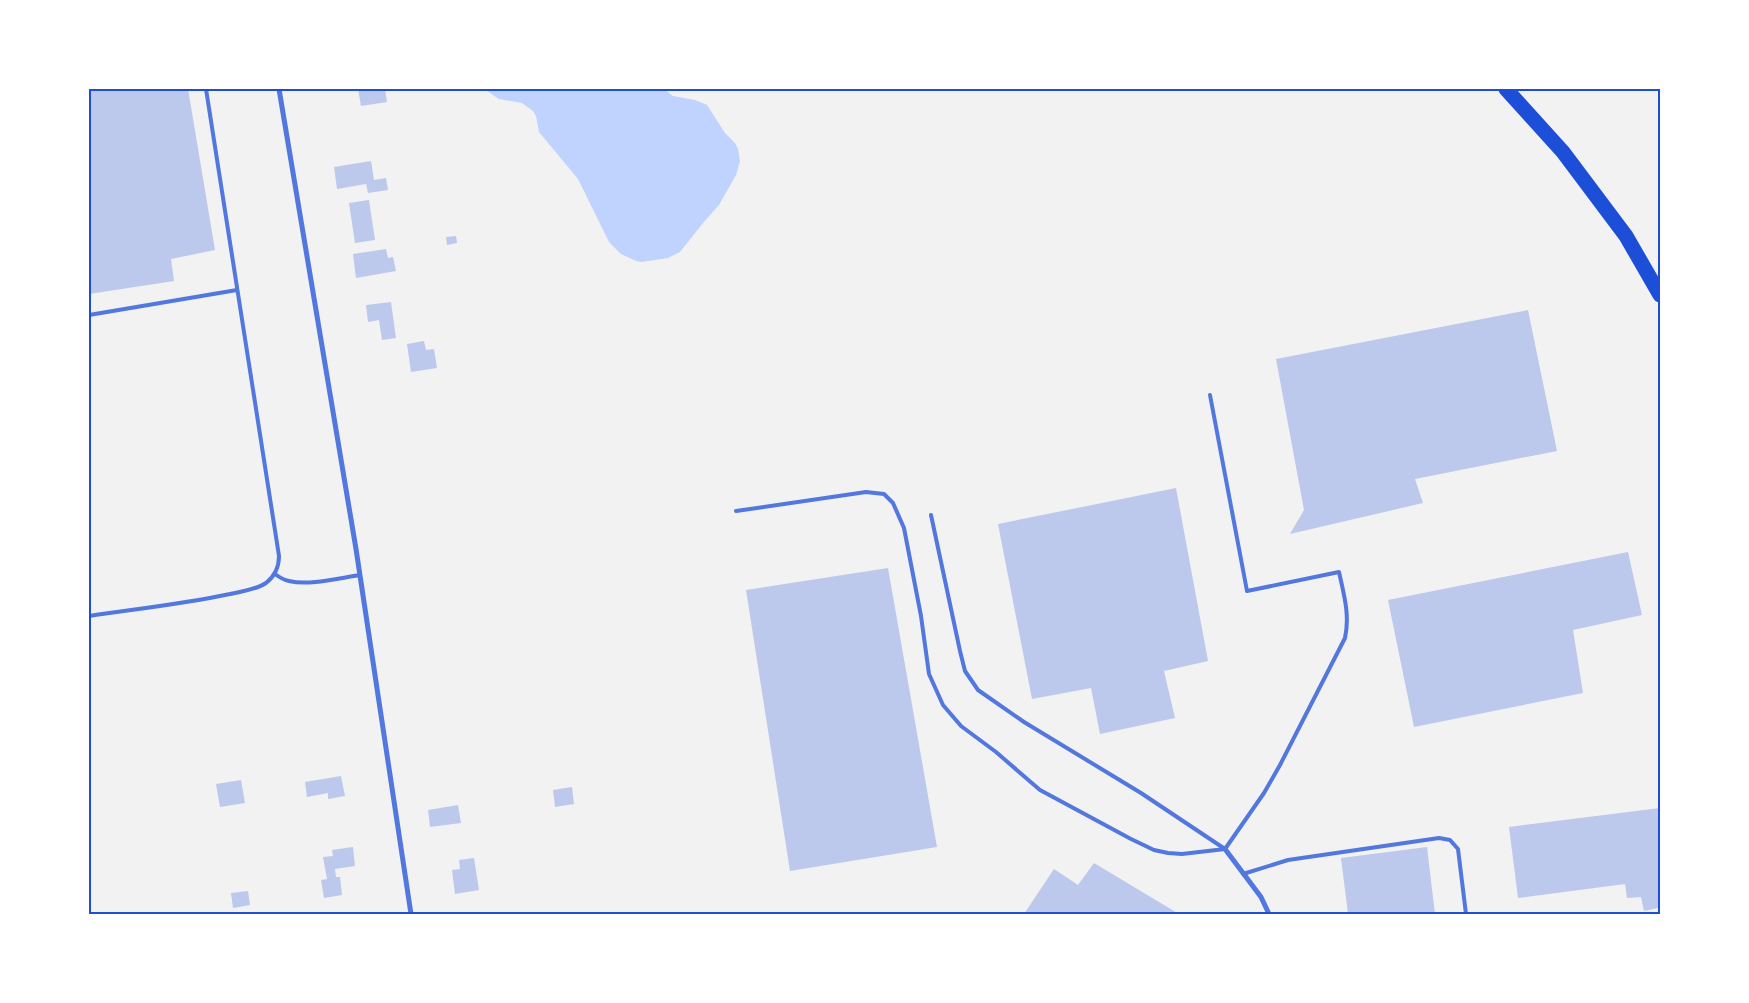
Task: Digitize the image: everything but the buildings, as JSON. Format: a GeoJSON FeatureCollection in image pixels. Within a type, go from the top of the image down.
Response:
{"type":"FeatureCollection","features":[{"type":"Feature","properties":{"kind":"highway"},"geometry":{"type":"LineString","coordinates":[[1506,89],[1563,152],[1586,182],[1626,236],[1660,295]]}},
{"type":"Feature","properties":{"kind":"street"},"geometry":{"type":"LineString","coordinates":[[279,89],[360,575],[411,914]]}},
{"type":"Feature","properties":{"kind":"street"},"geometry":{"type":"LineString","coordinates":[[1225,849],[1261,898],[1269,914]]}},
{"type":"Feature","properties":{"kind":"lane"},"geometry":{"type":"LineString","coordinates":[[89,616],[202,600],[255,588],[267,582],[275,574],[279,565],[206,89]]}},
{"type":"Feature","properties":{"kind":"lane"},"geometry":{"type":"LineString","coordinates":[[89,315],[237,290]]}},
{"type":"Feature","properties":{"kind":"lane"},"geometry":{"type":"LineString","coordinates":[[736,511],[866,492],[884,494],[894,503],[904,528],[929,674],[943,705],[961,726],[996,752],[1040,790],[1130,840],[1154,850],[1168,853],[1182,854],[1225,849],[1264,793],[1280,765],[1345,638],[1348,614],[1338,572],[1247,591],[1210,395]]}},
{"type":"Feature","properties":{"kind":"lane"},"geometry":{"type":"LineString","coordinates":[[931,515],[965,671],[978,690],[1024,722],[1141,793],[1225,849]]}},
{"type":"Feature","properties":{"kind":"lane"},"geometry":{"type":"LineString","coordinates":[[275,574],[287,581],[297,583],[360,575]]}},
{"type":"Feature","properties":{"kind":"lane"},"geometry":{"type":"LineString","coordinates":[[1243,874],[1288,860],[1439,838],[1450,840],[1458,849],[1466,914]]}},
{"type":"Feature","properties":{"kind":"water"},"geometry":{"type":"Polygon","coordinates":[[[484,89],[664,89],[673,96],[695,100],[707,105],[738,149],[740,161],[736,175],[719,205],[680,252],[668,258],[642,262],[636,261],[621,254],[609,242],[578,179],[539,132],[536,116],[533,111],[522,103],[499,99],[484,89]]]}}]}
